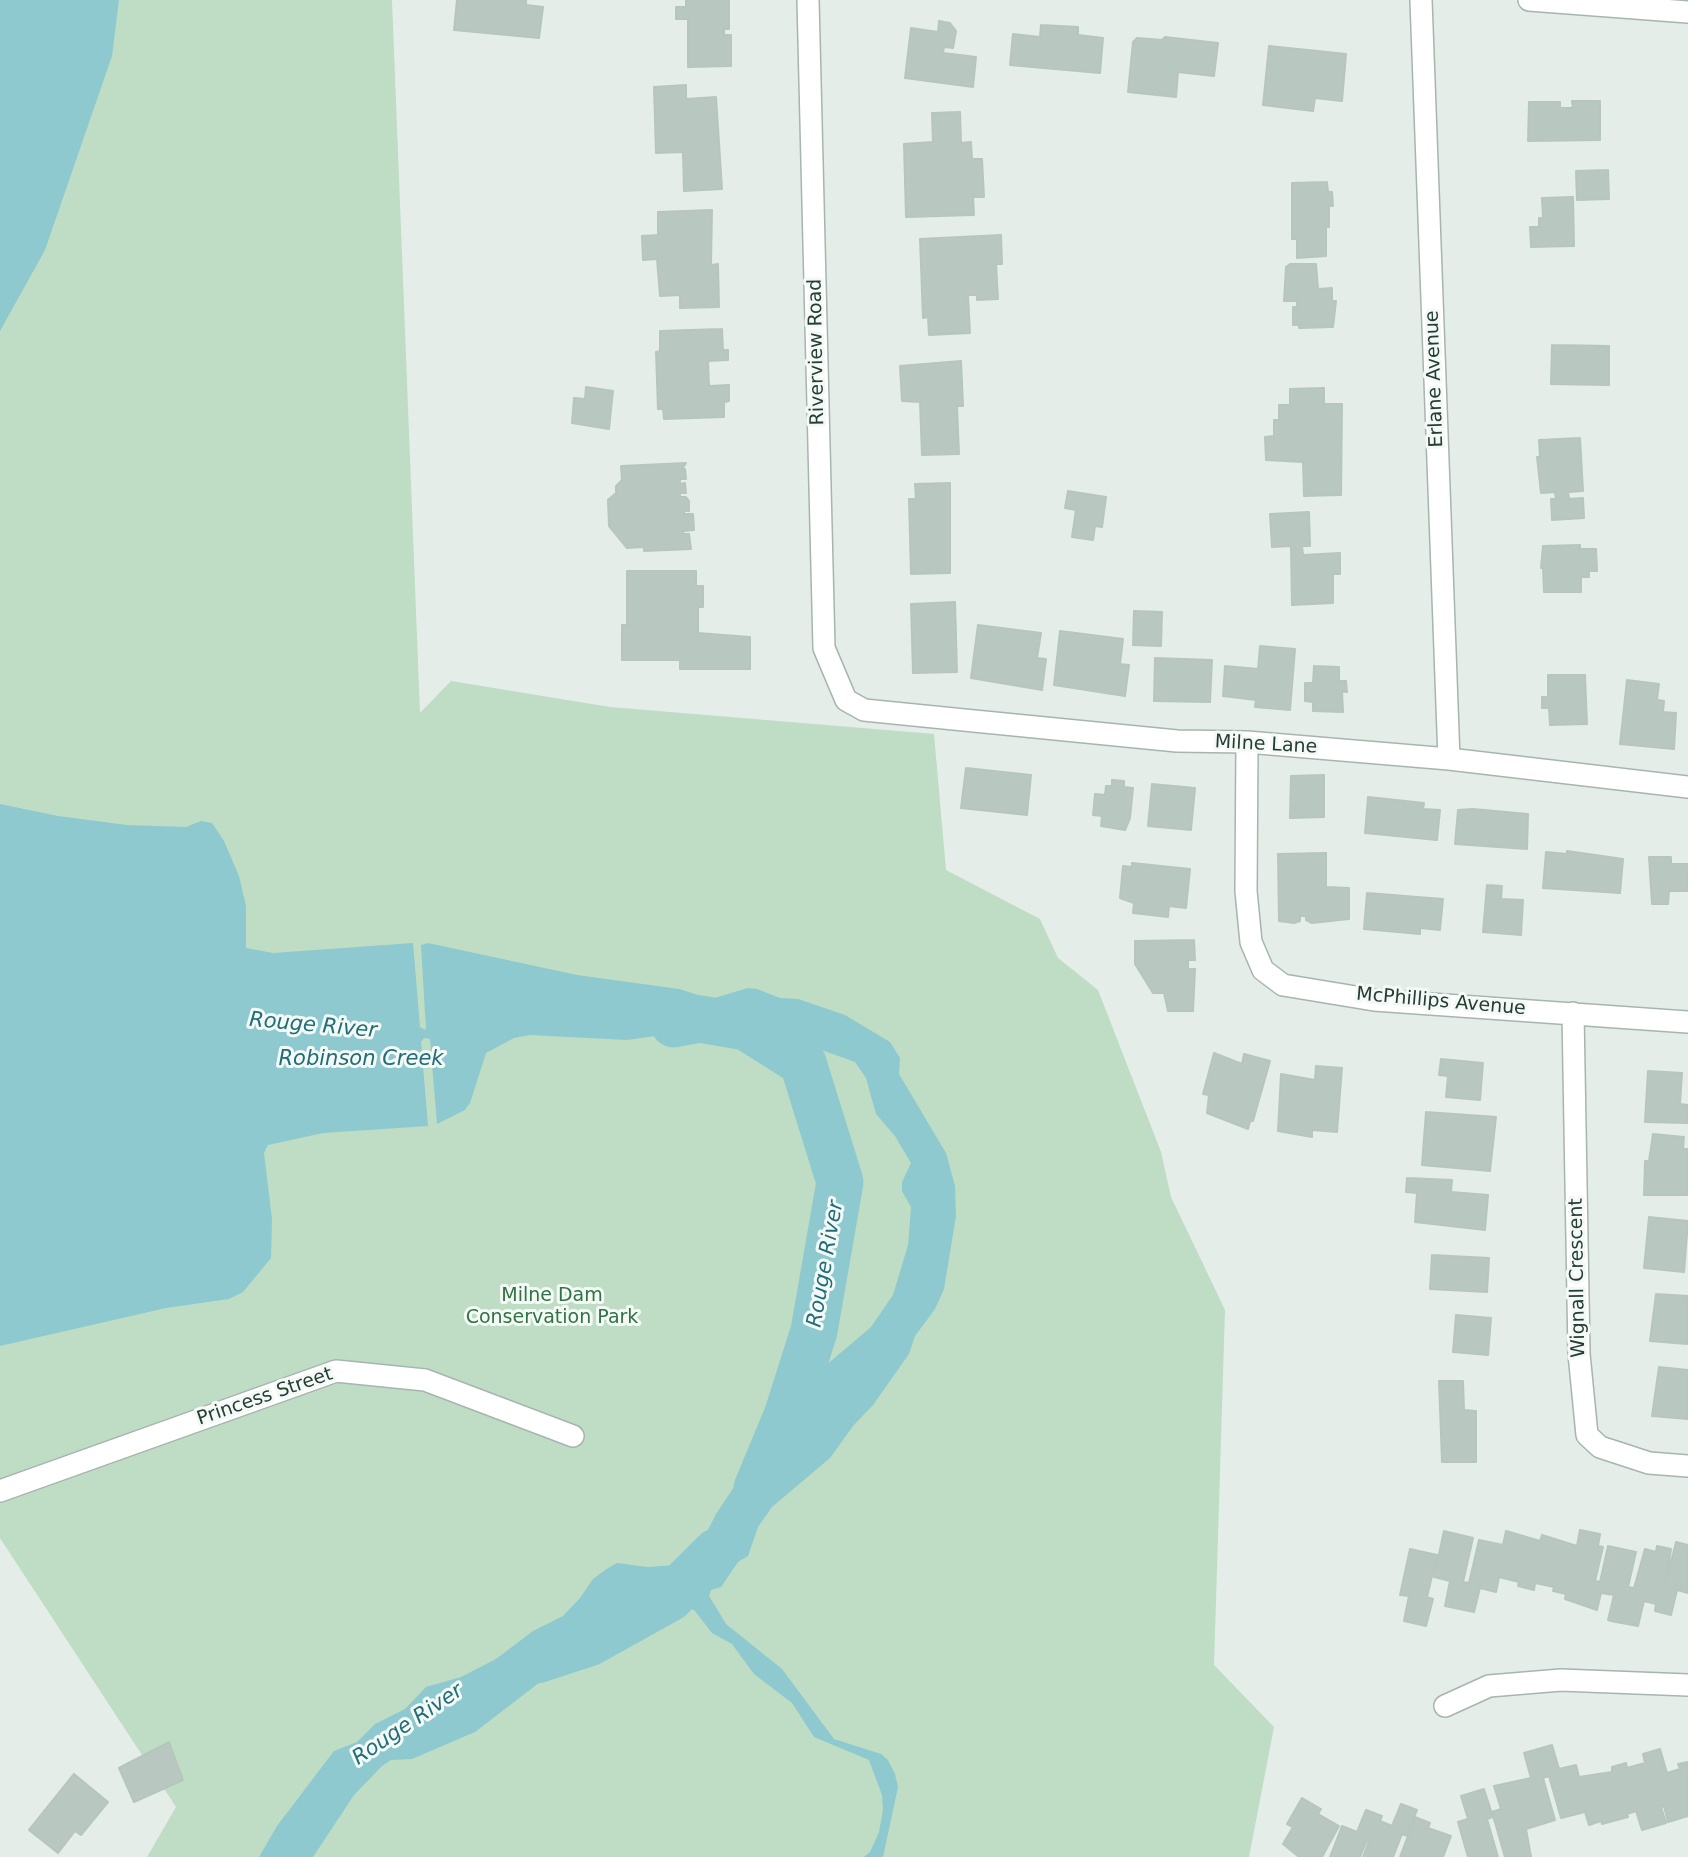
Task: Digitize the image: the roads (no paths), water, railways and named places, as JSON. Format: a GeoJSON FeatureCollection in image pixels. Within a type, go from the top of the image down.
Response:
{"type":"FeatureCollection","features":[{"type":"Feature","properties":{"kind":"street","name":"Riverview Road"},"geometry":{"type":"LineString","coordinates":[[808,0],[824,648],[846,700]]}},
{"type":"Feature","properties":{"kind":"street","name":"Erlane Avenue"},"geometry":{"type":"LineString","coordinates":[[1421,0],[1449,759]]}},
{"type":"Feature","properties":{"kind":"street"},"geometry":{"type":"LineString","coordinates":[[1529,0],[1688,12]]}},
{"type":"Feature","properties":{"kind":"street","name":"Milne Lane"},"geometry":{"type":"LineString","coordinates":[[846,700],[864,710],[1177,741],[1247,742],[1449,759],[1688,786]]}},
{"type":"Feature","properties":{"kind":"street","name":"McPhillips Avenue"},"geometry":{"type":"LineString","coordinates":[[1247,742],[1247,891],[1251,942],[1263,970],[1283,985],[1374,1000],[1688,1022]]}},
{"type":"Feature","properties":{"kind":"street","name":"Wignall Crescent"},"geometry":{"type":"LineString","coordinates":[[1573,1013],[1579,1354],[1587,1435],[1600,1447],[1649,1463],[1688,1466]]}},
{"type":"Feature","properties":{"kind":"street","name":"Princess Street"},"geometry":{"type":"LineString","coordinates":[[0,1491],[336,1371],[425,1380],[573,1436]]}},
{"type":"Feature","properties":{"kind":"street"},"geometry":{"type":"LineString","coordinates":[[1445,1706],[1489,1686],[1561,1680],[1688,1685]]}},
{"type":"Feature","properties":{"kind":"water"},"geometry":{"type":"Polygon","coordinates":[[[0,0],[119,0],[112,56],[45,250],[0,331],[0,0]]]}},
{"type":"Feature","properties":{"kind":"water","name":"Robinson Creek"},"geometry":{"type":"Polygon","coordinates":[[[0,804],[58,816],[127,825],[186,827],[201,821],[212,823],[224,841],[239,876],[246,906],[246,948],[273,953],[413,943],[420,1027],[426,1030],[421,945],[428,943],[577,975],[679,989],[711,999],[748,988],[757,989],[780,998],[798,999],[845,1015],[890,1042],[900,1058],[899,1074],[946,1153],[955,1186],[956,1216],[944,1289],[935,1309],[915,1336],[909,1354],[873,1405],[853,1426],[830,1458],[772,1507],[758,1527],[748,1556],[738,1562],[721,1587],[711,1590],[709,1596],[726,1624],[782,1669],[834,1739],[881,1754],[888,1760],[898,1787],[883,1857],[864,1857],[870,1852],[879,1832],[883,1810],[882,1795],[869,1760],[814,1737],[792,1703],[754,1674],[732,1644],[712,1633],[695,1611],[669,1596],[644,1601],[621,1611],[603,1629],[582,1661],[544,1679],[475,1732],[412,1759],[391,1760],[382,1766],[354,1795],[313,1857],[259,1857],[277,1826],[334,1751],[357,1742],[375,1724],[405,1709],[426,1687],[461,1677],[496,1659],[533,1631],[563,1616],[593,1579],[617,1563],[647,1567],[678,1565],[698,1550],[716,1514],[738,1481],[800,1407],[825,1366],[871,1327],[893,1295],[908,1245],[911,1207],[902,1191],[902,1182],[911,1163],[895,1136],[876,1114],[866,1078],[855,1062],[757,1027],[733,1025],[627,1040],[530,1035],[514,1038],[486,1053],[470,1103],[465,1110],[437,1124],[430,1039],[424,1038],[421,1042],[428,1126],[323,1133],[268,1145],[264,1153],[272,1219],[271,1258],[243,1292],[229,1299],[166,1308],[0,1346],[0,804]]]}},
{"type":"Feature","properties":{"kind":"waterway","name":"Rouge River"},"geometry":{"type":"LineString","coordinates":[[674,1024],[700,1019],[746,1027],[803,1063],[840,1182],[814,1331],[787,1416],[757,1488]]}},
{"type":"Feature","properties":{"kind":"waterway","name":"Rouge River"},"geometry":{"type":"LineString","coordinates":[[537,1660],[589,1643],[670,1598],[716,1552]]}},
{"type":"Feature","properties":{"kind":"park label","name":"Milne Dam Conservation Park"},"geometry":{"type":"Point","coordinates":[552,1307]}}]}
